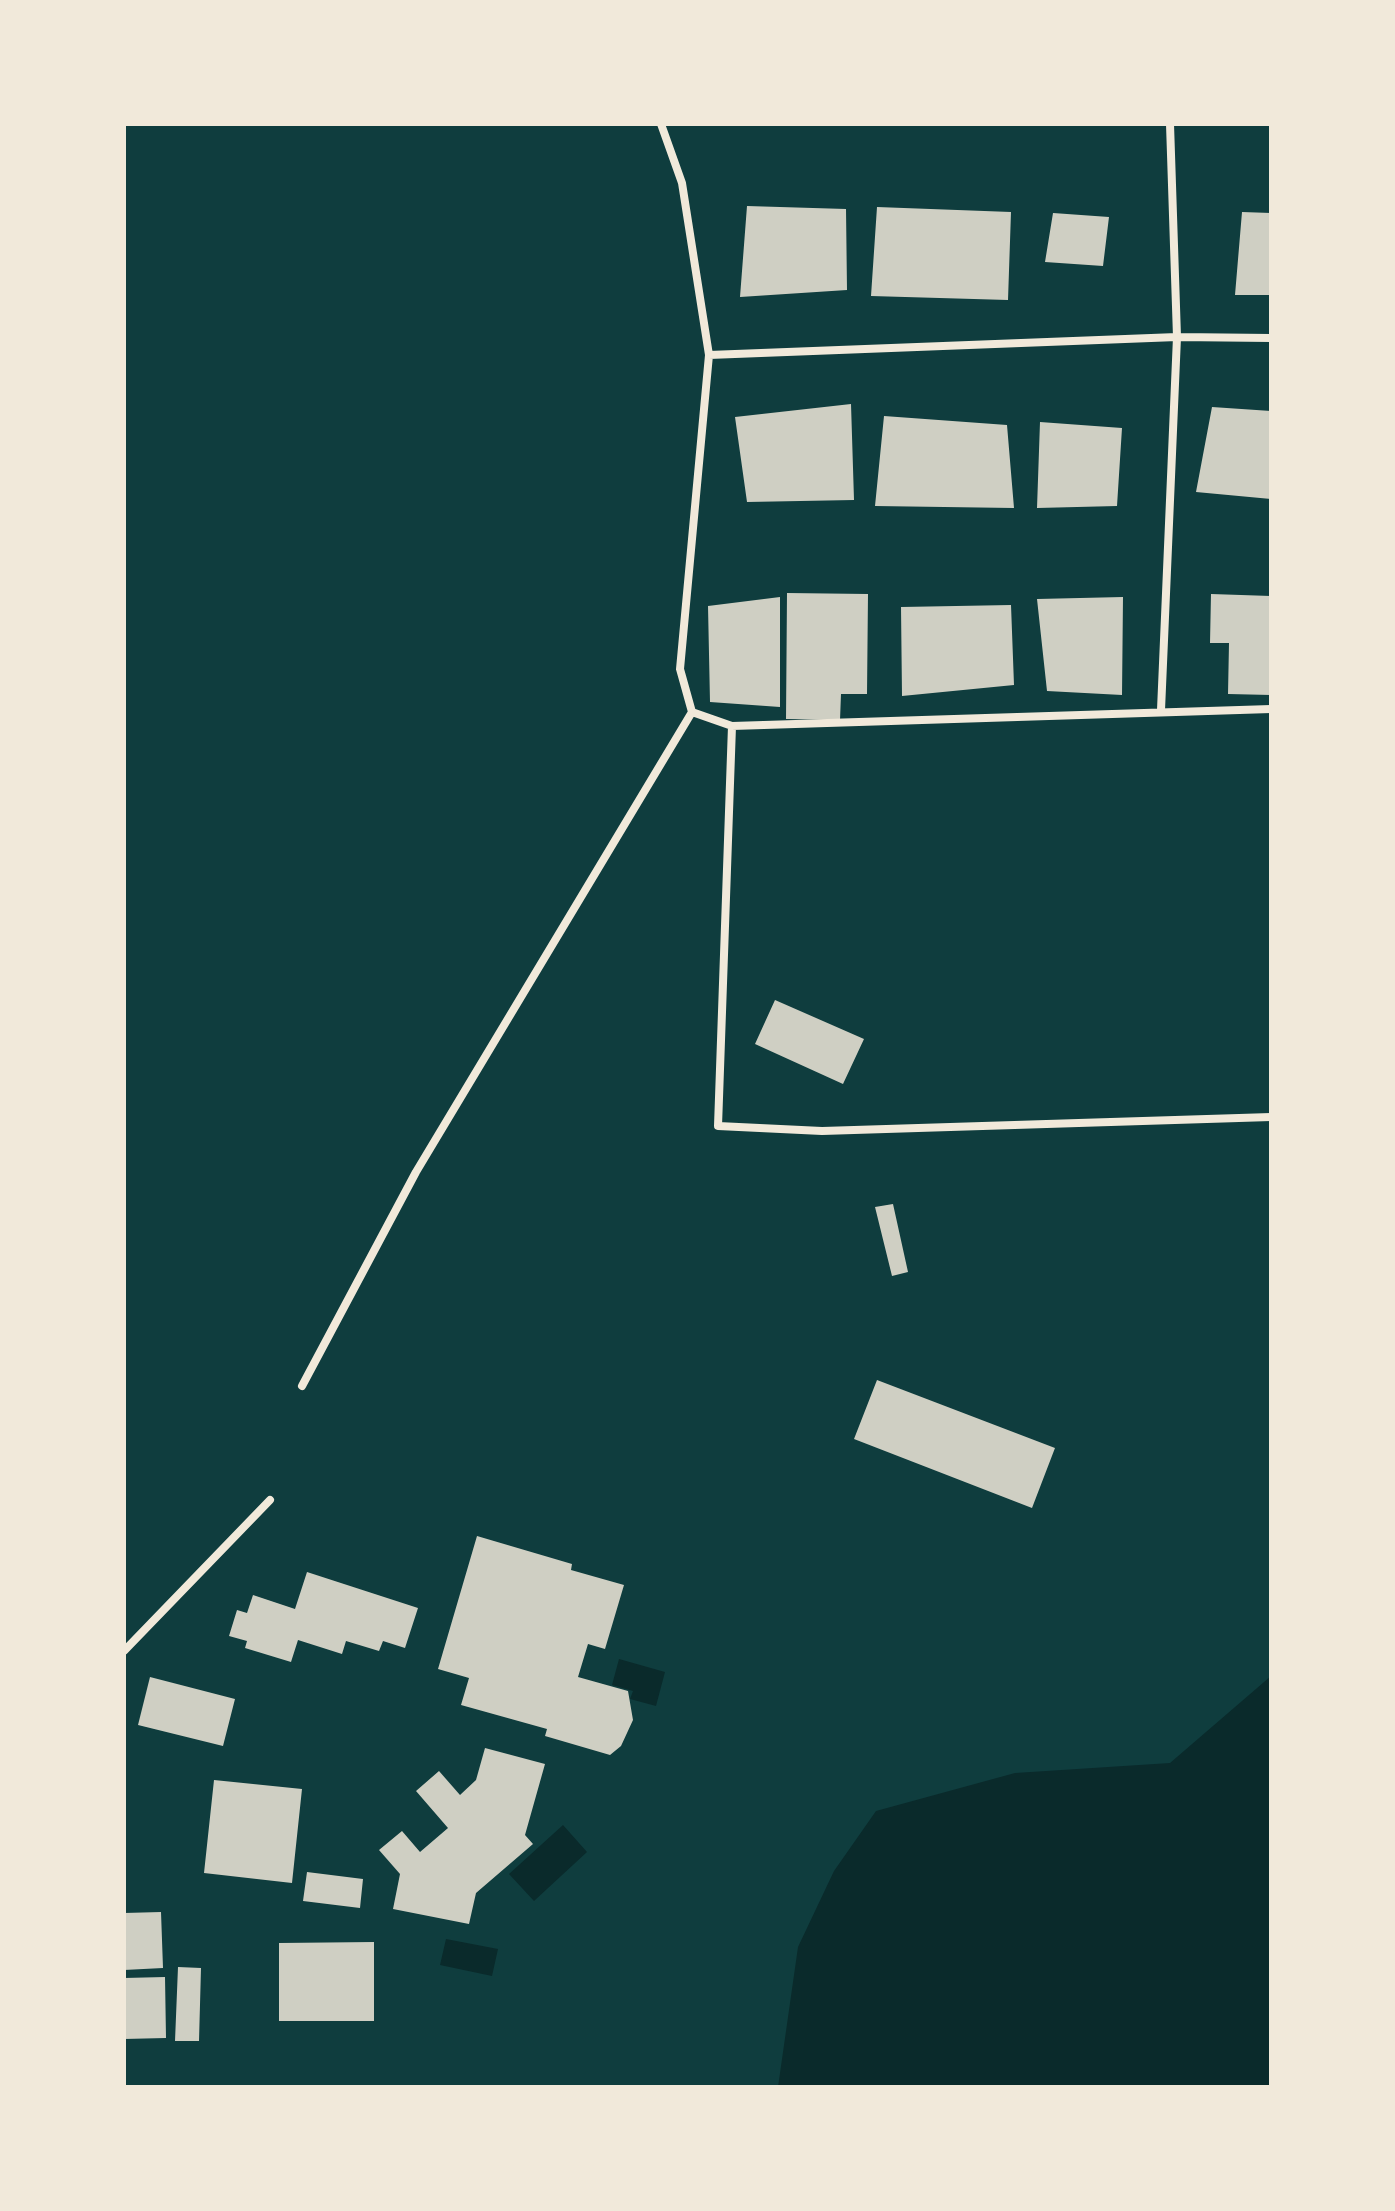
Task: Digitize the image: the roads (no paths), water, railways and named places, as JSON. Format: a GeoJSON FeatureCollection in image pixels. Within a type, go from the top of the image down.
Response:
{"type":"FeatureCollection","features":[{"type":"Feature","properties":{"kind":"street"},"geometry":{"type":"LineString","coordinates":[[302,1386],[416,1172],[692,712],[680,669],[709,355],[682,183],[661,124]]}},
{"type":"Feature","properties":{"kind":"street"},"geometry":{"type":"LineString","coordinates":[[1161,710],[1177,337],[1170,124]]}},
{"type":"Feature","properties":{"kind":"street"},"geometry":{"type":"LineString","coordinates":[[709,355],[1177,337],[1271,338]]}},
{"type":"Feature","properties":{"kind":"street"},"geometry":{"type":"LineString","coordinates":[[692,712],[732,726],[1161,710],[1271,709]]}},
{"type":"Feature","properties":{"kind":"street"},"geometry":{"type":"LineString","coordinates":[[732,726],[718,1126],[822,1131],[1271,1117]]}},
{"type":"Feature","properties":{"kind":"street"},"geometry":{"type":"LineString","coordinates":[[124,1651],[270,1500]]}},
{"type":"Feature","properties":{"kind":"water"},"geometry":{"type":"Polygon","coordinates":[[[619,1659],[665,1672],[656,1706],[630,1699],[633,1691],[612,1685],[619,1659]]]}},
{"type":"Feature","properties":{"kind":"water"},"geometry":{"type":"Polygon","coordinates":[[[1271,1676],[1271,2087],[778,2087],[798,1947],[834,1871],[876,1811],[1015,1773],[1170,1763],[1271,1676]]]}},
{"type":"Feature","properties":{"kind":"water"},"geometry":{"type":"Polygon","coordinates":[[[563,1825],[587,1852],[534,1901],[509,1874],[563,1825]]]}},
{"type":"Feature","properties":{"kind":"water"},"geometry":{"type":"Polygon","coordinates":[[[446,1939],[498,1949],[492,1976],[440,1965],[446,1939]]]}}]}
